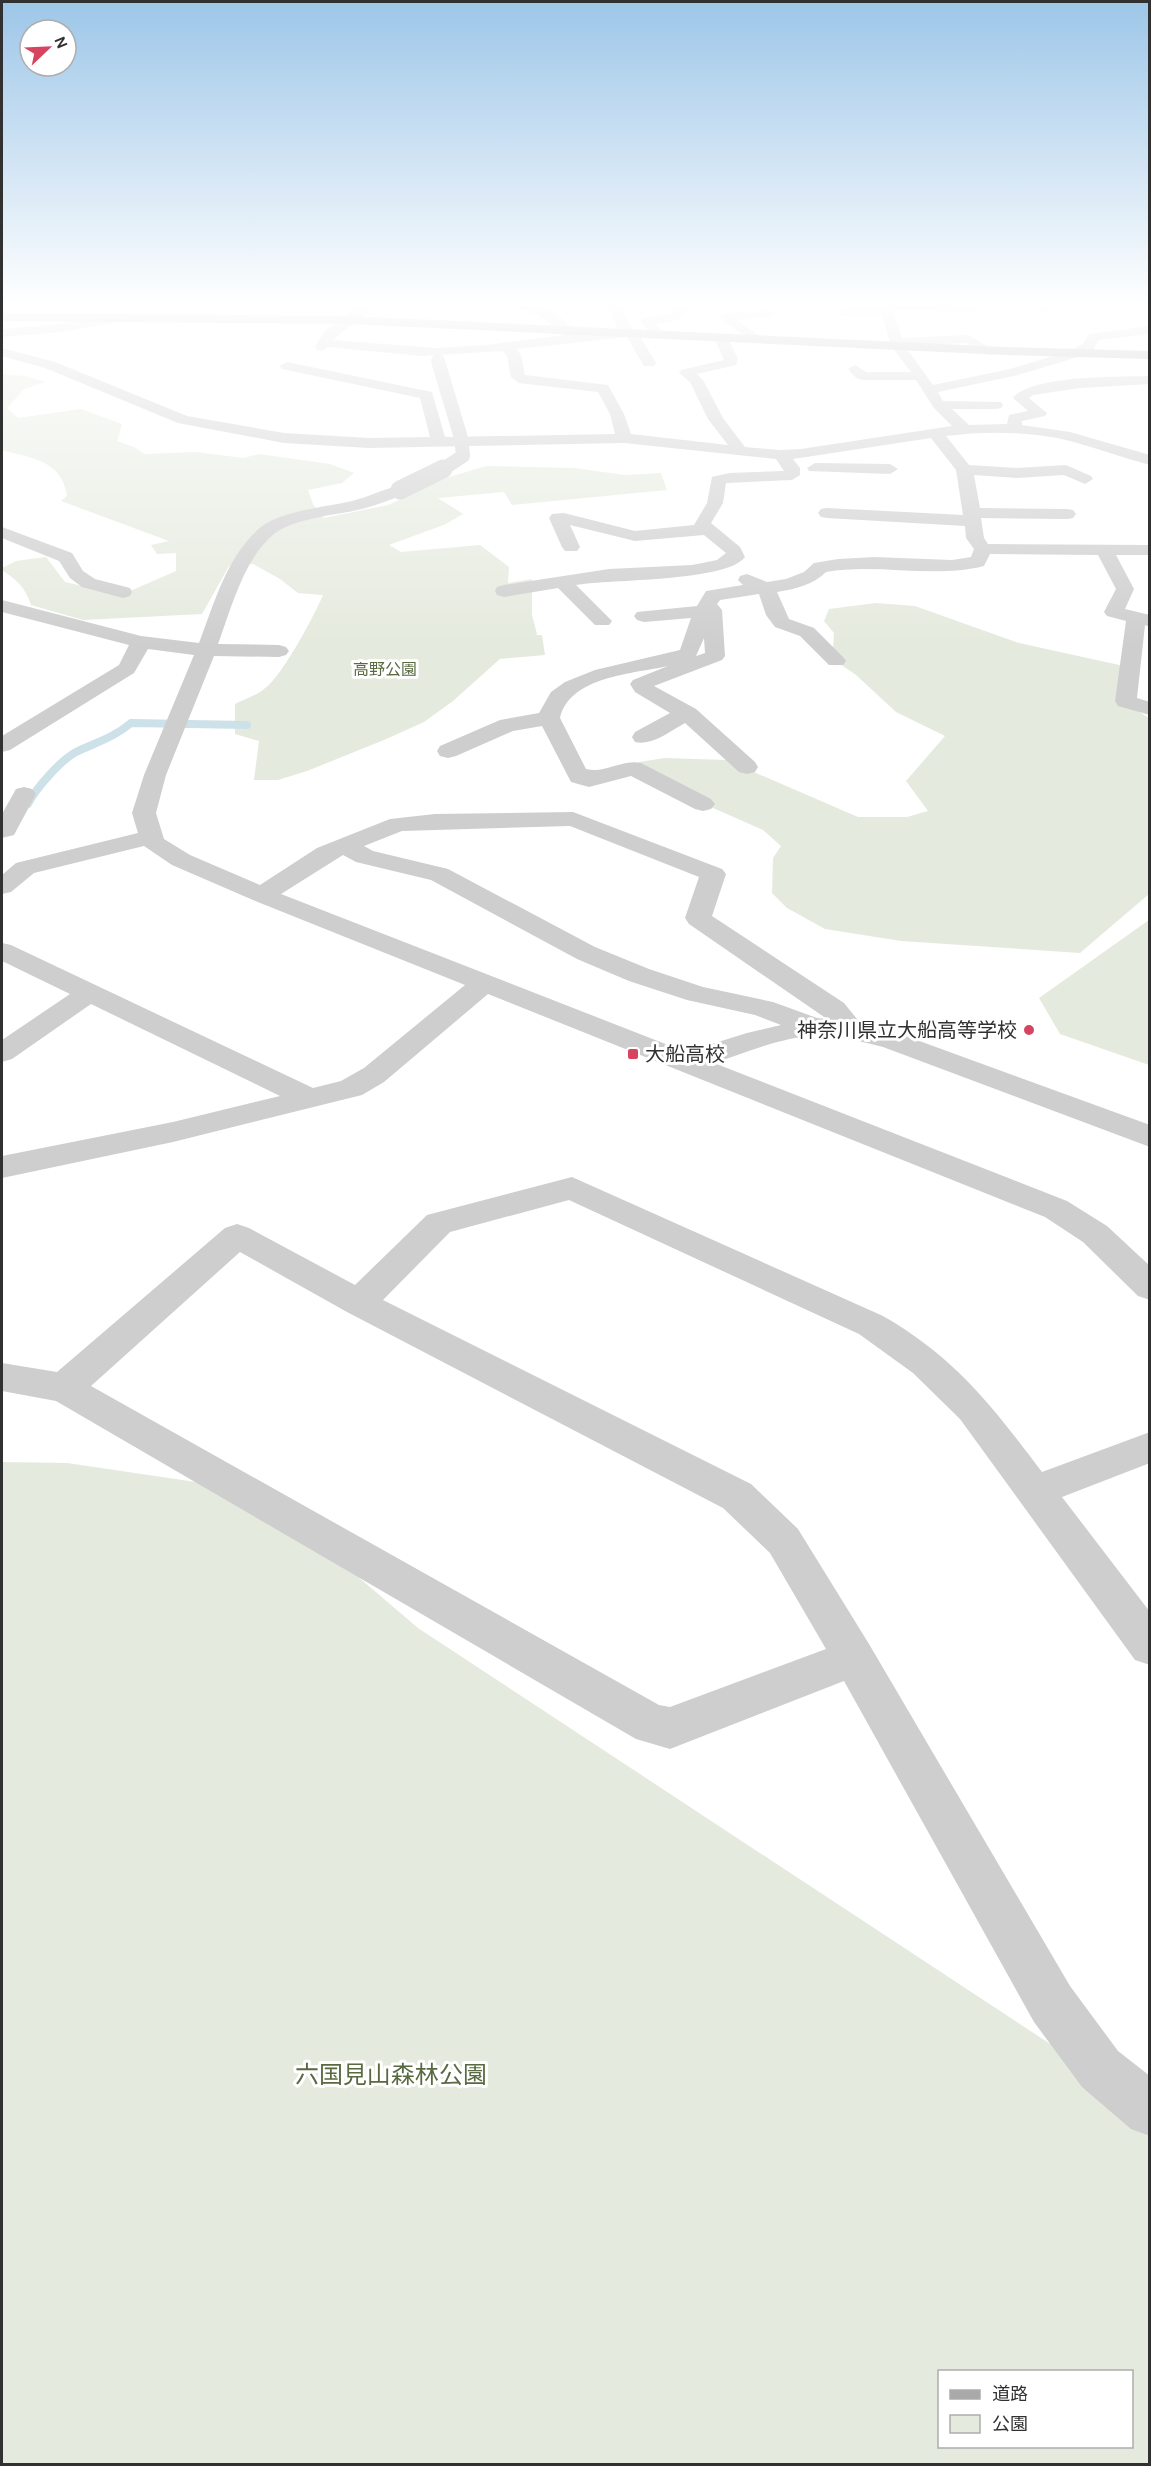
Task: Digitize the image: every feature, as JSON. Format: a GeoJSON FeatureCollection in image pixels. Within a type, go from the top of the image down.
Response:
{"type":"FeatureCollection","features":[{"type":"Feature","properties":{"kind":"street"},"geometry":{"type":"LineString","coordinates":[[177,416],[209,426],[324,442],[624,438],[780,455],[801,454],[964,429],[1016,429],[1063,435],[1149,460]]}},
{"type":"Feature","properties":{"kind":"street"},"geometry":{"type":"LineString","coordinates":[[433,416],[440,442]]}},
{"type":"Feature","properties":{"kind":"street"},"geometry":{"type":"LineString","coordinates":[[455,416],[464,456],[450,466],[400,490],[360,504],[283,522],[269,529],[257,540],[234,576],[155,775],[144,813],[155,844],[181,860],[262,896],[1056,1209],[1095,1234],[1149,1287]]}},
{"type":"Feature","properties":{"kind":"street"},"geometry":{"type":"LineString","coordinates":[[618,416],[624,438]]}},
{"type":"Feature","properties":{"kind":"street"},"geometry":{"type":"LineString","coordinates":[[715,416],[740,450]]}},
{"type":"Feature","properties":{"kind":"street"},"geometry":{"type":"LineString","coordinates":[[951,416],[964,429]]}},
{"type":"Feature","properties":{"kind":"street"},"geometry":{"type":"LineString","coordinates":[[1016,429],[1014,418],[1024,416]]}},
{"type":"Feature","properties":{"kind":"street"},"geometry":{"type":"LineString","coordinates":[[1063,435],[1101,430],[1092,425]]}},
{"type":"Feature","properties":{"kind":"street"},"geometry":{"type":"LineString","coordinates":[[935,433],[964,469],[975,537],[983,549]]}},
{"type":"Feature","properties":{"kind":"street"},"geometry":{"type":"LineString","coordinates":[[1101,446],[1128,441]]}},
{"type":"Feature","properties":{"kind":"street"},"geometry":{"type":"LineString","coordinates":[[504,591],[563,584],[608,575],[679,572],[732,559],[736,553],[702,524],[716,503],[718,480],[792,475],[792,468],[780,455]]}},
{"type":"Feature","properties":{"kind":"street"},"geometry":{"type":"LineString","coordinates":[[792,468],[890,469]]}},
{"type":"Feature","properties":{"kind":"street"},"geometry":{"type":"LineString","coordinates":[[964,469],[1017,473],[1066,470],[1085,478]]}},
{"type":"Feature","properties":{"kind":"street"},"geometry":{"type":"LineString","coordinates":[[827,513],[972,517],[1067,514]]}},
{"type":"Feature","properties":{"kind":"street"},"geometry":{"type":"LineString","coordinates":[[571,547],[558,518],[635,536],[707,529]]}},
{"type":"Feature","properties":{"kind":"street"},"geometry":{"type":"LineString","coordinates":[[2,532],[66,557],[74,575],[84,582],[123,592]]}},
{"type":"Feature","properties":{"kind":"street"},"geometry":{"type":"LineString","coordinates":[[983,549],[1149,550]]}},
{"type":"Feature","properties":{"kind":"street"},"geometry":{"type":"LineString","coordinates":[[703,804],[633,768],[589,780],[586,776],[579,777],[549,718],[552,706],[563,692],[589,679],[686,656],[712,596],[790,584],[811,576],[820,567],[838,564],[970,564],[978,561],[983,549]]}},
{"type":"Feature","properties":{"kind":"street"},"geometry":{"type":"LineString","coordinates":[[1105,551],[1125,589],[1114,612],[1143,620],[1129,661],[1126,701],[1149,709]]}},
{"type":"Feature","properties":{"kind":"street"},"geometry":{"type":"LineString","coordinates":[[719,564],[766,588],[776,615],[782,623],[807,632],[836,661]]}},
{"type":"Feature","properties":{"kind":"street"},"geometry":{"type":"LineString","coordinates":[[563,584],[602,621]]}},
{"type":"Feature","properties":{"kind":"street"},"geometry":{"type":"LineString","coordinates":[[2,606],[141,642],[206,650],[279,651]]}},
{"type":"Feature","properties":{"kind":"street"},"geometry":{"type":"LineString","coordinates":[[644,616],[705,608],[712,610],[716,657],[640,684],[642,688],[686,713],[747,767]]}},
{"type":"Feature","properties":{"kind":"street"},"geometry":{"type":"LineString","coordinates":[[2,745],[127,669],[141,642]]}},
{"type":"Feature","properties":{"kind":"street"},"geometry":{"type":"LineString","coordinates":[[1129,661],[1149,664]]}},
{"type":"Feature","properties":{"kind":"street"},"geometry":{"type":"LineString","coordinates":[[643,737],[686,713]]}},
{"type":"Feature","properties":{"kind":"street"},"geometry":{"type":"LineString","coordinates":[[448,751],[508,724],[549,718]]}},
{"type":"Feature","properties":{"kind":"street"},"geometry":{"type":"LineString","coordinates":[[2,831],[5,830],[24,794]]}},
{"type":"Feature","properties":{"kind":"street"},"geometry":{"type":"LineString","coordinates":[[262,896],[326,853],[398,824],[573,819],[713,874],[698,918],[834,1009],[851,1030]]}},
{"type":"Feature","properties":{"kind":"street"},"geometry":{"type":"LineString","coordinates":[[2,887],[25,868],[151,837]]}},
{"type":"Feature","properties":{"kind":"street"},"geometry":{"type":"LineString","coordinates":[[345,846],[365,857],[440,874],[586,953],[639,975],[697,994],[763,1008],[813,1027],[851,1030],[893,1041],[1149,1137]]}},
{"type":"Feature","properties":{"kind":"street"},"geometry":{"type":"LineString","coordinates":[[2,859],[25,868]]}},
{"type":"Feature","properties":{"kind":"street"},"geometry":{"type":"LineString","coordinates":[[2,951],[312,1099]]}},
{"type":"Feature","properties":{"kind":"street"},"geometry":{"type":"LineString","coordinates":[[2,1167],[173,1132],[351,1088],[375,1075],[485,983]]}},
{"type":"Feature","properties":{"kind":"street"},"geometry":{"type":"LineString","coordinates":[[2,1053],[91,992]]}},
{"type":"Feature","properties":{"kind":"street"},"geometry":{"type":"LineString","coordinates":[[685,1062],[757,1039],[813,1027]]}},
{"type":"Feature","properties":{"kind":"street"},"geometry":{"type":"LineString","coordinates":[[359,1303],[439,1223],[572,1188],[872,1325],[906,1345],[942,1376],[974,1409],[1149,1646]]}},
{"type":"Feature","properties":{"kind":"street"},"geometry":{"type":"LineString","coordinates":[[64,1388],[237,1236],[359,1303],[737,1496],[784,1541],[1052,2004],[1101,2069],[1149,2110]]}},
{"type":"Feature","properties":{"kind":"street"},"geometry":{"type":"LineString","coordinates":[[2,1377],[64,1388],[652,1724],[670,1728],[854,1659]]}},
{"type":"Feature","properties":{"kind":"street"},"geometry":{"type":"LineString","coordinates":[[1035,1491],[1149,1447]]}},
{"type":"Feature","properties":{"kind":"green space","name":"高野公園"},"geometry":{"type":"Polygon","coordinates":[[[2,416],[18,418],[100,416],[122,424],[117,441],[136,448],[144,454],[196,452],[243,458],[259,454],[330,464],[354,473],[342,483],[308,490],[313,504],[324,518],[388,505],[446,478],[486,466],[574,468],[625,475],[661,473],[667,490],[512,505],[504,492],[438,498],[463,514],[446,524],[389,545],[401,552],[480,545],[509,567],[508,583],[532,579],[532,615],[536,635],[542,635],[545,655],[500,659],[453,701],[424,722],[384,740],[307,771],[278,780],[254,780],[259,741],[235,734],[235,704],[257,694],[280,672],[313,617],[323,595],[298,593],[280,579],[253,564],[229,566],[202,614],[83,620],[31,605],[23,589],[2,568],[16,561],[46,557],[65,582],[121,595],[176,571],[176,553],[157,554],[151,545],[169,541],[61,501],[67,496],[64,484],[52,468],[34,459],[2,450],[2,416]]]}},
{"type":"Feature","properties":{"kind":"green space"},"geometry":{"type":"Polygon","coordinates":[[[876,603],[915,606],[1019,643],[1133,668],[1138,711],[1149,718],[1149,894],[1080,953],[901,941],[825,929],[787,908],[772,893],[773,858],[781,846],[763,830],[636,774],[639,762],[665,758],[726,760],[858,817],[907,817],[928,811],[906,781],[945,736],[896,712],[856,675],[836,661],[833,649],[834,633],[824,621],[829,609],[876,603]]]}},
{"type":"Feature","properties":{"kind":"green space"},"geometry":{"type":"Polygon","coordinates":[[[1149,920],[1149,1065],[1060,1034],[1039,998],[1149,920]]]}},
{"type":"Feature","properties":{"kind":"green space","name":"六国見山森林公園"},"geometry":{"type":"Polygon","coordinates":[[[2,1462],[67,1463],[196,1482],[322,1546],[418,1628],[1149,2109],[1149,2464],[2,2464],[2,1462]]]}},
{"type":"Feature","properties":{"kind":"waterway"},"geometry":{"type":"LineString","coordinates":[[28,804],[49,775],[63,761],[131,723],[247,725]]}},
{"type":"Feature","properties":{"kind":"place","name":"神奈川県立大船高等学校"},"geometry":{"type":"Point","coordinates":[1029,1030]}},
{"type":"Feature","properties":{"kind":"place","name":"大船高校"},"geometry":{"type":"Point","coordinates":[633,1054]}}]}
